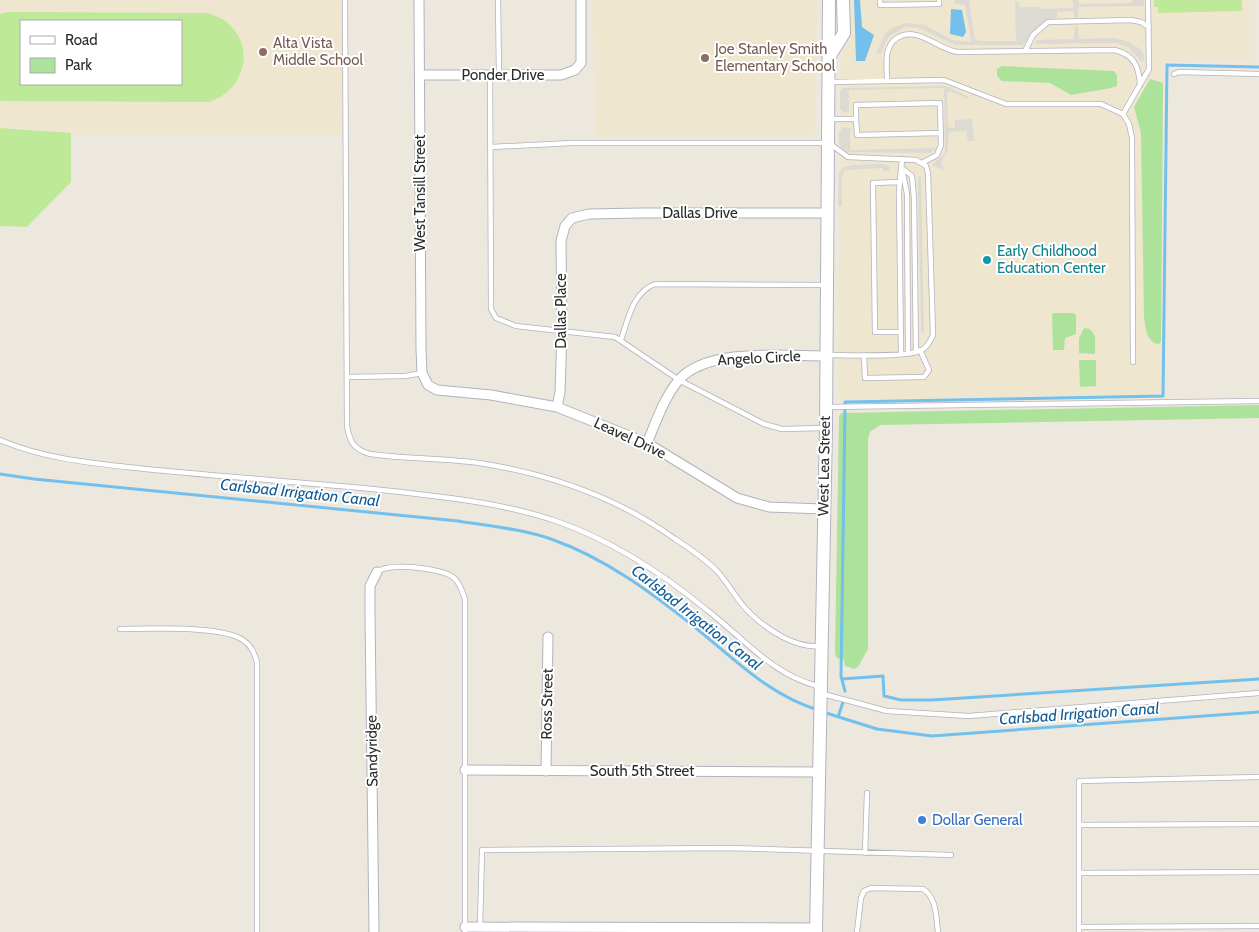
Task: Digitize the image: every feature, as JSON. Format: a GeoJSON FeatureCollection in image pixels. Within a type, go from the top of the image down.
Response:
{"type":"FeatureCollection","features":[{"type":"Feature","properties":{"kind":"main road","name":"West Lea Street"},"geometry":{"type":"LineString","coordinates":[[816,930],[826,428],[829,0]]}},
{"type":"Feature","properties":{"kind":"main road"},"geometry":{"type":"LineString","coordinates":[[829,56],[844,33],[843,0]]}},
{"type":"Feature","properties":{"kind":"street","name":"West Tansill Street"},"geometry":{"type":"LineString","coordinates":[[419,0],[422,372],[428,385]]}},
{"type":"Feature","properties":{"kind":"street","name":"Ponder Drive"},"geometry":{"type":"LineString","coordinates":[[420,75],[561,75],[574,70],[581,63],[581,0]]}},
{"type":"Feature","properties":{"kind":"street","name":"Dallas Drive"},"geometry":{"type":"LineString","coordinates":[[572,218],[588,214],[641,212],[828,213]]}},
{"type":"Feature","properties":{"kind":"street","name":"Dallas Place"},"geometry":{"type":"LineString","coordinates":[[557,407],[560,392],[562,331],[561,241],[565,226],[572,218]]}},
{"type":"Feature","properties":{"kind":"street","name":"Angelo Circle"},"geometry":{"type":"LineString","coordinates":[[647,443],[679,380],[698,365],[725,357],[826,356]]}},
{"type":"Feature","properties":{"kind":"street","name":"Leavel Drive"},"geometry":{"type":"LineString","coordinates":[[428,385],[437,390],[491,395],[557,407],[647,443],[737,498],[769,507],[823,509]]}},
{"type":"Feature","properties":{"kind":"street","name":"Sandyridge"},"geometry":{"type":"LineString","coordinates":[[374,932],[370,596],[371,582],[377,572]]}},
{"type":"Feature","properties":{"kind":"street","name":"Ross Street"},"geometry":{"type":"LineString","coordinates":[[546,771],[548,637]]}},
{"type":"Feature","properties":{"kind":"street","name":"South 5th Street"},"geometry":{"type":"LineString","coordinates":[[465,770],[820,772]]}},
{"type":"Feature","properties":{"kind":"street"},"geometry":{"type":"LineString","coordinates":[[465,929],[480,927],[816,930]]}},
{"type":"Feature","properties":{"kind":"lane"},"geometry":{"type":"LineString","coordinates":[[346,0],[347,377],[350,442],[362,452],[479,463],[547,477],[587,490],[615,502],[654,524],[716,570],[750,613],[764,625],[800,645],[822,646]]}},
{"type":"Feature","properties":{"kind":"lane"},"geometry":{"type":"LineString","coordinates":[[498,0],[491,147],[492,314],[502,322],[516,326],[610,336],[621,340],[679,380],[772,427],[796,429],[826,428]]}},
{"type":"Feature","properties":{"kind":"lane"},"geometry":{"type":"LineString","coordinates":[[880,0],[880,5],[939,4],[939,0]]}},
{"type":"Feature","properties":{"kind":"lane"},"geometry":{"type":"LineString","coordinates":[[1123,114],[1148,69],[1148,0]]}},
{"type":"Feature","properties":{"kind":"lane"},"geometry":{"type":"LineString","coordinates":[[1025,51],[1033,35],[1048,22],[1131,20],[1142,22],[1149,27]]}},
{"type":"Feature","properties":{"kind":"lane"},"geometry":{"type":"LineString","coordinates":[[887,81],[887,53],[890,45],[901,36],[916,34],[952,51],[1105,50],[1123,52],[1136,63],[1139,69],[1140,85]]}},
{"type":"Feature","properties":{"kind":"lane"},"geometry":{"type":"LineString","coordinates":[[1174,74],[1179,72],[1259,74]]}},
{"type":"Feature","properties":{"kind":"lane"},"geometry":{"type":"LineString","coordinates":[[829,82],[944,80],[1006,104],[1101,104],[1123,114],[1129,124],[1132,138],[1133,362]]}},
{"type":"Feature","properties":{"kind":"lane"},"geometry":{"type":"LineString","coordinates":[[922,163],[937,155],[941,145],[940,103],[856,105],[857,136],[940,133]]}},
{"type":"Feature","properties":{"kind":"lane"},"geometry":{"type":"LineString","coordinates":[[829,119],[856,119]]}},
{"type":"Feature","properties":{"kind":"lane"},"geometry":{"type":"LineString","coordinates":[[491,147],[580,143],[829,143],[848,157],[916,160],[922,163],[928,173],[933,335],[929,344],[918,351],[900,354],[826,356]]}},
{"type":"Feature","properties":{"kind":"lane"},"geometry":{"type":"LineString","coordinates":[[902,159],[907,194],[908,352]]}},
{"type":"Feature","properties":{"kind":"lane"},"geometry":{"type":"LineString","coordinates":[[900,354],[900,182],[903,169]]}},
{"type":"Feature","properties":{"kind":"lane"},"geometry":{"type":"LineString","coordinates":[[864,354],[865,378],[924,377],[929,370],[918,351],[914,199],[912,176],[903,169]]}},
{"type":"Feature","properties":{"kind":"lane"},"geometry":{"type":"LineString","coordinates":[[900,182],[873,183],[875,332],[900,332]]}},
{"type":"Feature","properties":{"kind":"lane"},"geometry":{"type":"LineString","coordinates":[[621,340],[634,303],[642,291],[655,284],[827,285]]}},
{"type":"Feature","properties":{"kind":"lane"},"geometry":{"type":"LineString","coordinates":[[347,377],[406,376],[422,372]]}},
{"type":"Feature","properties":{"kind":"lane"},"geometry":{"type":"LineString","coordinates":[[826,407],[1259,401]]}},
{"type":"Feature","properties":{"kind":"lane"},"geometry":{"type":"LineString","coordinates":[[0,440],[17,447],[74,461],[344,486],[469,500],[556,521],[611,546],[660,574],[780,670],[821,690],[887,711],[969,716],[1259,693]]}},
{"type":"Feature","properties":{"kind":"lane"},"geometry":{"type":"LineString","coordinates":[[377,572],[387,567],[440,571],[454,578],[465,599],[465,929]]}},
{"type":"Feature","properties":{"kind":"lane"},"geometry":{"type":"LineString","coordinates":[[120,629],[224,632],[243,640],[252,649],[257,662],[257,932]]}},
{"type":"Feature","properties":{"kind":"lane"},"geometry":{"type":"LineString","coordinates":[[1259,777],[1079,780],[1078,930],[1259,926]]}},
{"type":"Feature","properties":{"kind":"lane"},"geometry":{"type":"LineString","coordinates":[[865,853],[867,793]]}},
{"type":"Feature","properties":{"kind":"lane"},"geometry":{"type":"LineString","coordinates":[[1079,826],[1259,824]]}},
{"type":"Feature","properties":{"kind":"lane"},"geometry":{"type":"LineString","coordinates":[[480,927],[482,850],[729,848],[951,855]]}},
{"type":"Feature","properties":{"kind":"lane"},"geometry":{"type":"LineString","coordinates":[[1079,873],[1259,872]]}},
{"type":"Feature","properties":{"kind":"lane"},"geometry":{"type":"LineString","coordinates":[[857,932],[861,898],[864,891],[871,888],[923,889],[930,894],[933,901],[938,932]]}},
{"type":"Feature","properties":{"kind":"shaded area","name":"Alta Vista Middle School"},"geometry":{"type":"Polygon","coordinates":[[[0,0],[345,0],[346,135],[80,135],[0,126],[0,0]]]}},
{"type":"Feature","properties":{"kind":"shaded area","name":"Joe Stanley Smith Elementary School"},"geometry":{"type":"Polygon","coordinates":[[[592,0],[817,0],[815,138],[595,138],[592,0]]]}},
{"type":"Feature","properties":{"kind":"shaded area"},"geometry":{"type":"Polygon","coordinates":[[[846,0],[1249,0],[1249,61],[1164,61],[1161,394],[838,400],[840,68],[846,30],[846,0]]]}},
{"type":"Feature","properties":{"kind":"shaded area"},"geometry":{"type":"Polygon","coordinates":[[[955,0],[969,0],[975,39],[979,41],[1016,41],[1015,2],[1019,2],[1020,7],[1041,7],[1041,9],[1073,8],[1073,0],[1078,0],[1079,4],[1130,3],[1133,0],[1144,0],[1144,6],[1078,7],[1078,17],[1074,17],[1074,11],[1057,12],[1057,17],[1041,24],[1023,45],[955,45],[919,28],[905,27],[888,37],[881,54],[876,54],[885,34],[892,28],[907,23],[925,25],[952,40],[969,42],[971,40],[965,5],[955,4],[955,0]]]}},
{"type":"Feature","properties":{"kind":"shaded area"},"geometry":{"type":"Polygon","coordinates":[[[1075,27],[1078,27],[1079,39],[1114,38],[1130,42],[1141,50],[1144,61],[1141,61],[1128,47],[1116,43],[1034,44],[1037,40],[1074,39],[1075,27]]]}},
{"type":"Feature","properties":{"kind":"shaded area"},"geometry":{"type":"Polygon","coordinates":[[[946,86],[969,97],[968,99],[950,91],[947,93],[948,127],[955,128],[955,120],[972,119],[974,141],[968,141],[966,131],[949,132],[947,152],[941,162],[944,171],[932,165],[945,153],[944,88],[849,90],[849,111],[845,113],[840,109],[840,92],[843,88],[946,86]]]}},
{"type":"Feature","properties":{"kind":"shaded area"},"geometry":{"type":"Polygon","coordinates":[[[843,127],[850,128],[850,150],[936,148],[929,153],[847,152],[841,148],[839,143],[839,132],[843,127]]]}},
{"type":"Feature","properties":{"kind":"shaded area"},"geometry":{"type":"Polygon","coordinates":[[[884,164],[890,167],[890,171],[883,171],[883,168],[845,170],[842,176],[842,206],[838,206],[839,174],[843,168],[851,165],[884,164]]]}},
{"type":"Feature","properties":{"kind":"shaded area"},"geometry":{"type":"Polygon","coordinates":[[[918,177],[921,177],[924,333],[921,333],[918,177]]]}},
{"type":"Feature","properties":{"kind":"green space"},"geometry":{"type":"Polygon","coordinates":[[[1154,0],[1242,0],[1242,11],[1158,13],[1158,7],[1154,7],[1154,0]]]}},
{"type":"Feature","properties":{"kind":"green space"},"geometry":{"type":"Polygon","coordinates":[[[8,12],[208,13],[227,22],[238,34],[242,46],[244,57],[242,69],[237,80],[220,97],[209,102],[0,101],[0,14],[8,12]]]}},
{"type":"Feature","properties":{"kind":"green space"},"geometry":{"type":"Polygon","coordinates":[[[1002,66],[1114,71],[1117,75],[1117,86],[1071,95],[1050,83],[1002,81],[997,76],[997,69],[1002,66]]]}},
{"type":"Feature","properties":{"kind":"green space"},"geometry":{"type":"Polygon","coordinates":[[[1150,79],[1163,83],[1161,342],[1159,344],[1149,338],[1144,320],[1141,133],[1134,107],[1150,79]]]}},
{"type":"Feature","properties":{"kind":"green space"},"geometry":{"type":"Polygon","coordinates":[[[0,128],[71,133],[71,182],[27,227],[0,226],[0,128]]]}},
{"type":"Feature","properties":{"kind":"green space"},"geometry":{"type":"Polygon","coordinates":[[[1073,313],[1076,315],[1076,334],[1065,338],[1064,350],[1053,350],[1052,314],[1073,313]]]}},
{"type":"Feature","properties":{"kind":"green space"},"geometry":{"type":"Polygon","coordinates":[[[1084,328],[1090,329],[1095,336],[1095,354],[1079,353],[1079,338],[1084,328]]]}},
{"type":"Feature","properties":{"kind":"green space"},"geometry":{"type":"Polygon","coordinates":[[[1079,360],[1096,360],[1096,386],[1080,387],[1079,360]]]}},
{"type":"Feature","properties":{"kind":"green space"},"geometry":{"type":"Polygon","coordinates":[[[1259,405],[1259,418],[880,425],[870,432],[868,439],[868,649],[858,667],[854,669],[845,666],[844,660],[837,658],[835,654],[839,417],[841,413],[1259,405]]]}},
{"type":"Feature","properties":{"kind":"water"},"geometry":{"type":"Polygon","coordinates":[[[854,0],[860,0],[862,27],[874,35],[865,61],[856,61],[854,0]]]}},
{"type":"Feature","properties":{"kind":"water"},"geometry":{"type":"Polygon","coordinates":[[[951,9],[962,10],[966,32],[963,37],[950,34],[951,9]]]}},
{"type":"Feature","properties":{"kind":"waterway"},"geometry":{"type":"LineString","coordinates":[[845,405],[845,402],[1163,396],[1167,65],[1259,67]]}},
{"type":"Feature","properties":{"kind":"waterway"},"geometry":{"type":"LineString","coordinates":[[845,409],[841,676],[845,691]]}},
{"type":"Feature","properties":{"kind":"waterway","name":"Carlsbad Irrigation Canal"},"geometry":{"type":"LineString","coordinates":[[0,474],[34,479],[458,521],[505,528],[551,539],[590,556],[627,577],[696,628],[738,664],[768,686],[818,710]]}},
{"type":"Feature","properties":{"kind":"waterway"},"geometry":{"type":"LineString","coordinates":[[842,679],[883,676],[884,696],[901,700],[932,700],[1259,679]]}},
{"type":"Feature","properties":{"kind":"waterway"},"geometry":{"type":"LineString","coordinates":[[838,717],[843,702]]}},
{"type":"Feature","properties":{"kind":"waterway","name":"Carlsbad Irrigation Canal"},"geometry":{"type":"LineString","coordinates":[[823,712],[877,729],[932,736],[1259,712]]}},
{"type":"Feature","properties":{"kind":"place","name":"Alta Vista Middle School"},"geometry":{"type":"Point","coordinates":[263,52]}},
{"type":"Feature","properties":{"kind":"place","name":"Joe Stanley Smith Elementary School"},"geometry":{"type":"Point","coordinates":[705,58]}},
{"type":"Feature","properties":{"kind":"place","name":"Early Childhood Education Center"},"geometry":{"type":"Point","coordinates":[987,260]}},
{"type":"Feature","properties":{"kind":"place","name":"Dollar General"},"geometry":{"type":"Point","coordinates":[922,820]}}]}
